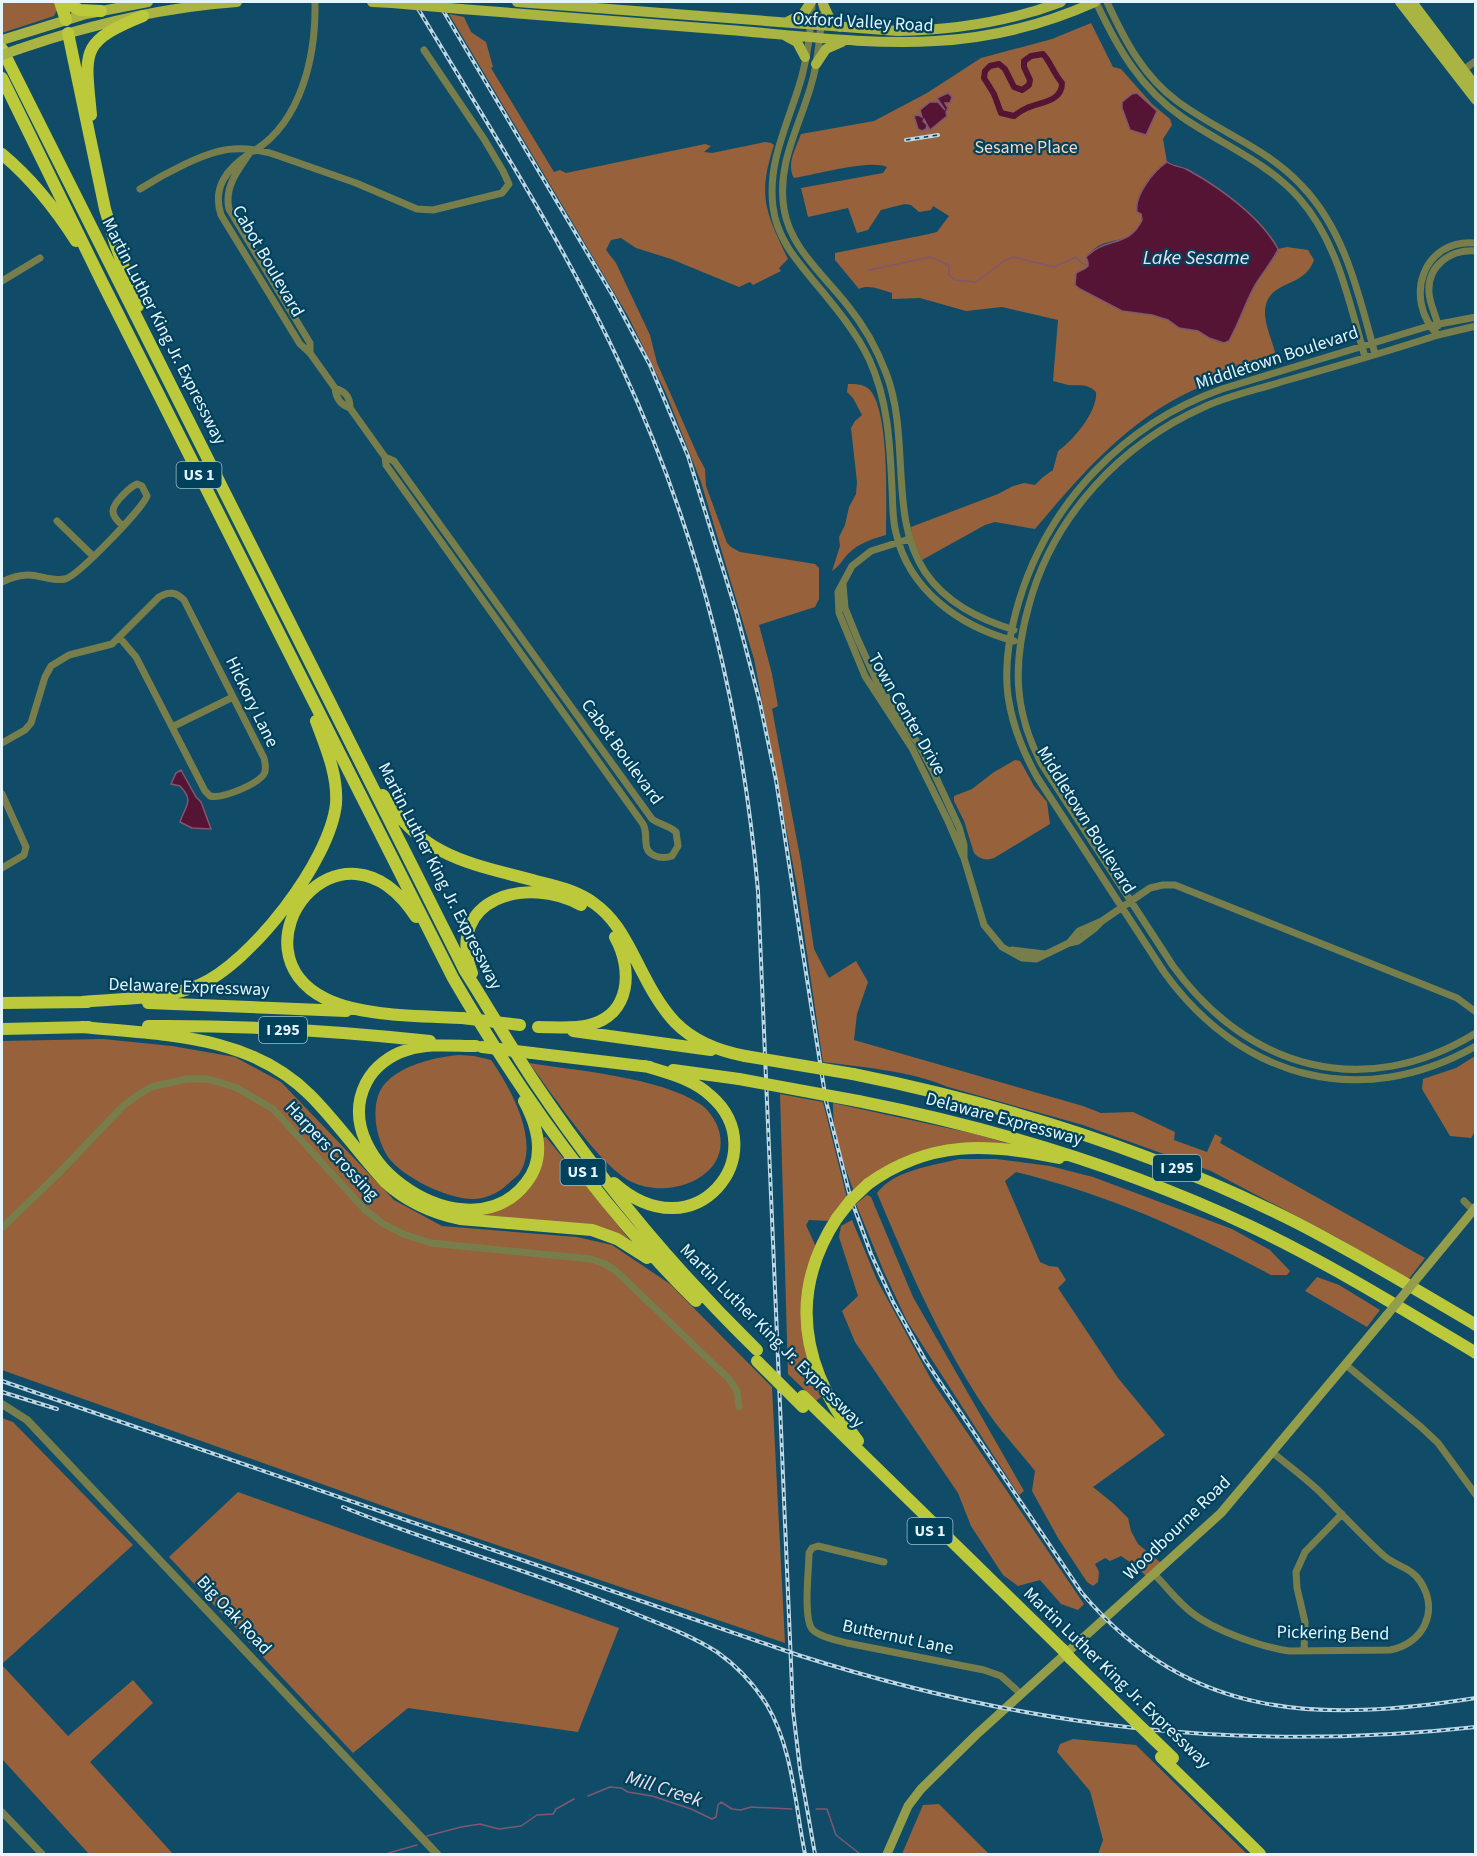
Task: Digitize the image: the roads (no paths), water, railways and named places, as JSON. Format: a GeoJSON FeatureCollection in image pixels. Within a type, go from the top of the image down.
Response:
{"type":"FeatureCollection","features":[{"type":"Feature","properties":{"kind":"highway"},"geometry":{"type":"LineString","coordinates":[[61,2],[80,10],[101,10]]}},
{"type":"Feature","properties":{"kind":"highway"},"geometry":{"type":"LineString","coordinates":[[61,2],[66,20]]}},
{"type":"Feature","properties":{"kind":"highway"},"geometry":{"type":"LineString","coordinates":[[96,167],[87,71],[89,56],[94,45],[107,32],[144,16]]}},
{"type":"Feature","properties":{"kind":"highway"},"geometry":{"type":"LineString","coordinates":[[68,33],[96,167],[113,235],[160,363]]}},
{"type":"Feature","properties":{"kind":"highway","name":"Martin Luther King Jr. Expressway"},"geometry":{"type":"LineString","coordinates":[[2,49],[354,748],[445,934],[534,1081],[590,1160],[678,1269],[757,1356]]}},
{"type":"Feature","properties":{"kind":"highway","name":"Martin Luther King Jr. Expressway"},"geometry":{"type":"LineString","coordinates":[[2,78],[101,280],[440,953],[504,1063],[580,1168],[620,1219],[670,1275],[757,1356],[1103,1695],[1260,1854]]}},
{"type":"Feature","properties":{"kind":"highway"},"geometry":{"type":"LineString","coordinates":[[2,154],[25,174],[44,196],[101,280]]}},
{"type":"Feature","properties":{"kind":"highway"},"geometry":{"type":"LineString","coordinates":[[82,1002],[174,993],[190,989],[214,978],[229,968],[257,940],[304,879],[321,852],[332,825],[336,806],[336,786],[329,755],[296,669]]}},
{"type":"Feature","properties":{"kind":"highway"},"geometry":{"type":"LineString","coordinates":[[354,748],[395,813],[417,836],[433,848],[460,860],[572,891],[601,909],[622,934],[669,1017],[693,1037],[739,1054]]}},
{"type":"Feature","properties":{"kind":"highway"},"geometry":{"type":"LineString","coordinates":[[374,1012],[323,997],[306,984],[295,969],[289,952],[289,927],[295,909],[308,892],[319,884],[339,876],[359,875],[378,880],[395,891],[405,902],[440,953]]}},
{"type":"Feature","properties":{"kind":"highway"},"geometry":{"type":"LineString","coordinates":[[483,999],[471,969],[466,946],[470,925],[480,910],[500,897],[526,892],[553,894],[576,902],[602,920],[619,944],[626,964],[625,990],[614,1011],[600,1021],[580,1026],[537,1027]]}},
{"type":"Feature","properties":{"kind":"highway","name":"Delaware Expressway"},"geometry":{"type":"LineString","coordinates":[[2,1003],[231,1005],[462,1018],[739,1054],[853,1074],[935,1092],[1039,1120],[1170,1165],[1308,1228],[1476,1325]]}},
{"type":"Feature","properties":{"kind":"highway","name":"I 295"},"geometry":{"type":"LineString","coordinates":[[2,1029],[158,1026],[266,1029],[479,1046]]}},
{"type":"Feature","properties":{"kind":"highway"},"geometry":{"type":"LineString","coordinates":[[82,1027],[197,1039],[250,1054],[303,1088],[385,1182],[418,1205],[460,1219],[600,1232],[634,1248],[670,1275]]}},
{"type":"Feature","properties":{"kind":"highway"},"geometry":{"type":"LineString","coordinates":[[479,1046],[420,1047],[399,1052],[382,1063],[364,1088],[359,1108],[363,1135],[386,1170],[412,1192],[431,1202],[452,1208],[484,1210],[509,1199],[529,1179],[538,1154],[536,1132],[528,1108],[504,1063]]}},
{"type":"Feature","properties":{"kind":"highway","name":"Delaware Expressway"},"geometry":{"type":"LineString","coordinates":[[479,1046],[739,1079],[858,1101],[998,1133],[1126,1174],[1211,1208],[1299,1250],[1356,1281],[1476,1353]]}},
{"type":"Feature","properties":{"kind":"highway"},"geometry":{"type":"LineString","coordinates":[[590,1160],[632,1197],[664,1209],[684,1208],[702,1201],[725,1178],[734,1146],[732,1127],[724,1110],[710,1095],[694,1084],[645,1066]]}},
{"type":"Feature","properties":{"kind":"highway"},"geometry":{"type":"LineString","coordinates":[[888,1479],[850,1431],[830,1401],[816,1371],[810,1349],[806,1317],[809,1283],[820,1249],[837,1218],[851,1200],[868,1184],[886,1172],[916,1158],[938,1151],[961,1148],[1022,1151],[1126,1174]]}},
{"type":"Feature","properties":{"kind":"highway","name":"Martin Luther King Jr. Expressway"},"geometry":{"type":"LineString","coordinates":[[803,1401],[888,1479],[1064,1657]]}},
{"type":"Feature","properties":{"kind":"highway","name":"Martin Luther King Jr. Expressway"},"geometry":{"type":"LineString","coordinates":[[1167,1758],[1271,1854]]}},
{"type":"Feature","properties":{"kind":"main road"},"geometry":{"type":"LineString","coordinates":[[2,40],[101,10],[148,2]]}},
{"type":"Feature","properties":{"kind":"main road"},"geometry":{"type":"LineString","coordinates":[[2,55],[68,33],[186,7],[237,2]]}},
{"type":"Feature","properties":{"kind":"main road","name":"Oxford Valley Road"},"geometry":{"type":"LineString","coordinates":[[372,2],[845,41],[914,43],[979,38],[1026,27],[1095,2]]}},
{"type":"Feature","properties":{"kind":"main road","name":"Oxford Valley Road"},"geometry":{"type":"LineString","coordinates":[[517,2],[564,3],[600,8],[898,31],[961,27],[1023,14],[1061,2]]}},
{"type":"Feature","properties":{"kind":"main road"},"geometry":{"type":"LineString","coordinates":[[588,2],[600,8]]}},
{"type":"Feature","properties":{"kind":"main road"},"geometry":{"type":"LineString","coordinates":[[781,23],[793,20],[817,2],[830,19],[843,28]]}},
{"type":"Feature","properties":{"kind":"main road"},"geometry":{"type":"LineString","coordinates":[[1400,2],[1471,86]]}},
{"type":"Feature","properties":{"kind":"main road"},"geometry":{"type":"LineString","coordinates":[[1412,2],[1463,70],[1476,102]]}},
{"type":"Feature","properties":{"kind":"main road"},"geometry":{"type":"LineString","coordinates":[[66,20],[68,33]]}},
{"type":"Feature","properties":{"kind":"main road"},"geometry":{"type":"LineString","coordinates":[[783,35],[797,42],[805,57]]}},
{"type":"Feature","properties":{"kind":"main road"},"geometry":{"type":"LineString","coordinates":[[816,64],[826,49],[845,41]]}},
{"type":"Feature","properties":{"kind":"main road","name":"Woodbourne Road"},"geometry":{"type":"LineString","coordinates":[[887,1854],[908,1806],[921,1789],[1021,1694],[1221,1514],[1474,1209]]}},
{"type":"Feature","properties":{"kind":"street","name":"Cabot Boulevard"},"geometry":{"type":"LineString","coordinates":[[315,2],[311,56],[298,96],[277,132],[265,144],[252,152],[230,184],[228,205],[310,343],[310,353],[335,388],[344,391],[350,399],[350,408],[385,457],[386,465],[644,824],[647,832],[646,846],[650,853],[661,858],[672,856],[678,846],[676,832],[652,819],[394,461],[385,457]]}},
{"type":"Feature","properties":{"kind":"street"},"geometry":{"type":"LineString","coordinates":[[817,2],[816,26],[774,162],[771,190],[776,224],[788,249],[852,329],[869,358],[878,381],[887,419],[893,513],[898,542],[914,576],[937,602],[966,621],[1020,643]]}},
{"type":"Feature","properties":{"kind":"street"},"geometry":{"type":"LineString","coordinates":[[816,26],[817,2]]}},
{"type":"Feature","properties":{"kind":"street"},"geometry":{"type":"LineString","coordinates":[[1095,2],[1128,64],[1156,96],[1183,118],[1268,170],[1298,196],[1333,252],[1365,357]]}},
{"type":"Feature","properties":{"kind":"street"},"geometry":{"type":"LineString","coordinates":[[1107,2],[1131,50],[1153,78],[1172,97],[1279,165],[1303,186],[1318,205],[1340,243],[1375,354]]}},
{"type":"Feature","properties":{"kind":"street"},"geometry":{"type":"LineString","coordinates":[[549,16],[564,3]]}},
{"type":"Feature","properties":{"kind":"street"},"geometry":{"type":"LineString","coordinates":[[813,37],[816,64],[811,87],[785,160],[782,180],[784,210],[798,245],[866,330],[887,375],[899,428],[904,507],[909,539],[925,573],[945,596],[975,615],[1022,632]]}},
{"type":"Feature","properties":{"kind":"street"},"geometry":{"type":"LineString","coordinates":[[140,189],[169,172],[232,149],[279,156],[356,183],[417,209],[433,210],[502,193],[508,184],[503,171],[424,50]]}},
{"type":"Feature","properties":{"kind":"street"},"geometry":{"type":"LineString","coordinates":[[1463,70],[1476,61]]}},
{"type":"Feature","properties":{"kind":"street"},"geometry":{"type":"LineString","coordinates":[[1438,334],[1429,326],[1420,292],[1426,266],[1446,247],[1461,242],[1476,243]]}},
{"type":"Feature","properties":{"kind":"street"},"geometry":{"type":"LineString","coordinates":[[1438,334],[1438,324],[1429,292],[1434,270],[1450,255],[1462,251],[1476,251]]}},
{"type":"Feature","properties":{"kind":"street"},"geometry":{"type":"LineString","coordinates":[[2,282],[40,258]]}},
{"type":"Feature","properties":{"kind":"street","name":"Middletown Boulevard"},"geometry":{"type":"LineString","coordinates":[[1476,317],[1429,326],[1210,393],[1167,414],[1134,436],[1088,477],[1059,514],[1032,566],[1023,590],[1012,629],[1007,670],[1013,722],[1037,777],[1174,985],[1215,1029],[1235,1044],[1272,1063],[1302,1073],[1330,1078],[1362,1080],[1388,1078],[1431,1067],[1476,1046]]}},
{"type":"Feature","properties":{"kind":"street","name":"Middletown Boulevard"},"geometry":{"type":"LineString","coordinates":[[1476,326],[1438,334],[1208,405],[1161,430],[1138,446],[1096,484],[1066,523],[1037,580],[1022,632],[1017,666],[1019,699],[1036,754],[1186,984],[1211,1010],[1241,1034],[1284,1056],[1306,1063],[1337,1068],[1386,1067],[1430,1056],[1476,1033]]}},
{"type":"Feature","properties":{"kind":"street"},"geometry":{"type":"LineString","coordinates":[[2,580],[29,575],[62,580],[72,577],[123,526],[145,503],[146,491],[142,486],[137,484],[130,487],[113,505],[113,517],[123,526]]}},
{"type":"Feature","properties":{"kind":"street"},"geometry":{"type":"LineString","coordinates":[[57,521],[93,556]]}},
{"type":"Feature","properties":{"kind":"street","name":"Town Center Drive"},"geometry":{"type":"LineString","coordinates":[[909,539],[871,550],[852,566],[843,583],[848,618],[872,674],[919,745],[959,827],[964,845],[964,858],[984,925],[996,941],[1022,957],[1031,959],[1040,957],[1069,942],[1078,931],[1101,921],[1155,887],[1175,885],[1457,998],[1476,1012]]}},
{"type":"Feature","properties":{"kind":"street","name":"Hickory Lane"},"geometry":{"type":"LineString","coordinates":[[2,743],[26,730],[31,723],[45,677],[51,666],[69,655],[112,644],[159,597],[171,592],[184,600],[264,758],[265,772],[260,779],[224,796],[210,796],[205,791],[136,657],[120,638]]}},
{"type":"Feature","properties":{"kind":"street"},"geometry":{"type":"LineString","coordinates":[[172,727],[233,696]]}},
{"type":"Feature","properties":{"kind":"street"},"geometry":{"type":"LineString","coordinates":[[2,795],[26,847],[24,855],[2,868]]}},
{"type":"Feature","properties":{"kind":"street","name":"Harpers Crossing"},"geometry":{"type":"LineString","coordinates":[[2,1228],[123,1106],[138,1095],[151,1087],[188,1079],[207,1079],[237,1088],[273,1109],[364,1210],[403,1234],[430,1243],[591,1259],[616,1271],[729,1378],[736,1391],[739,1407]]}},
{"type":"Feature","properties":{"kind":"street"},"geometry":{"type":"LineString","coordinates":[[1464,1201],[1474,1209]]}},
{"type":"Feature","properties":{"kind":"street"},"geometry":{"type":"LineString","coordinates":[[1346,1365],[1438,1443],[1476,1495]]}},
{"type":"Feature","properties":{"kind":"street","name":"Big Oak Road"},"geometry":{"type":"LineString","coordinates":[[2,1404],[27,1420],[437,1854]]}},
{"type":"Feature","properties":{"kind":"street","name":"Pickering Bend"},"geometry":{"type":"LineString","coordinates":[[1155,1575],[1185,1607],[1208,1623],[1260,1645],[1281,1650],[1304,1651],[1396,1649],[1414,1641],[1425,1626],[1428,1600],[1420,1580],[1407,1568],[1384,1556],[1316,1488],[1273,1453]]}},
{"type":"Feature","properties":{"kind":"street"},"geometry":{"type":"LineString","coordinates":[[1304,1651],[1305,1622],[1297,1588],[1296,1572],[1305,1552],[1342,1514]]}},
{"type":"Feature","properties":{"kind":"street","name":"Butternut Lane"},"geometry":{"type":"LineString","coordinates":[[885,1562],[818,1546],[812,1548],[809,1553],[808,1605],[809,1623],[813,1629],[847,1643],[1000,1675],[1021,1694]]}},
{"type":"Feature","properties":{"kind":"street"},"geometry":{"type":"LineString","coordinates":[[2,1812],[42,1854]]}},
{"type":"Feature","properties":{"kind":"water"},"geometry":{"type":"Polygon","coordinates":[[[948,93],[952,97],[950,103],[945,103],[948,108],[947,116],[930,130],[924,119],[926,129],[922,131],[918,129],[914,116],[922,117],[920,110],[930,102],[938,102],[945,110],[937,98],[948,93]]]}},
{"type":"Feature","properties":{"kind":"water"},"geometry":{"type":"Polygon","coordinates":[[[1137,93],[1157,111],[1146,135],[1130,130],[1122,108],[1122,102],[1137,93]]]}},
{"type":"Feature","properties":{"kind":"water","name":"Lake Sesame"},"geometry":{"type":"Polygon","coordinates":[[[1167,162],[1200,177],[1226,194],[1250,214],[1271,237],[1278,249],[1253,288],[1229,341],[1224,343],[1198,331],[1179,328],[1168,320],[1152,315],[1122,311],[1075,285],[1076,273],[1088,266],[1086,257],[1102,246],[1131,235],[1137,229],[1142,220],[1141,214],[1137,212],[1137,205],[1142,191],[1156,171],[1167,162]]]}},
{"type":"Feature","properties":{"kind":"water"},"geometry":{"type":"Polygon","coordinates":[[[181,770],[201,802],[211,829],[192,828],[180,822],[188,800],[185,791],[180,786],[171,784],[176,773],[181,770]]]}},
{"type":"Feature","properties":{"kind":"waterway"},"geometry":{"type":"LineString","coordinates":[[1043,54],[1062,83],[1058,94],[1014,116],[1001,113],[994,94],[984,78],[985,71],[990,66],[999,64],[1005,69],[1014,87],[1022,90],[1029,85],[1030,80],[1024,67],[1024,61],[1031,56],[1043,54]]}},
{"type":"Feature","properties":{"kind":"waterway"},"geometry":{"type":"LineString","coordinates":[[869,270],[930,257],[949,265],[949,275],[955,280],[976,282],[1013,257],[1054,267],[1076,257],[1088,266]]}},
{"type":"Feature","properties":{"kind":"waterway","name":"Mill Creek"},"geometry":{"type":"LineString","coordinates":[[588,1796],[610,1787],[621,1788],[628,1792],[652,1796],[691,1809],[712,1819],[716,1817],[718,1805],[721,1802],[732,1809],[741,1810],[751,1807],[792,1809]]}},
{"type":"Feature","properties":{"kind":"waterway","name":"Mill Creek"},"geometry":{"type":"LineString","coordinates":[[427,1836],[480,1824],[499,1829],[521,1826],[537,1815],[553,1814],[556,1809],[574,1799]]}},
{"type":"Feature","properties":{"kind":"waterway","name":"Mill Creek"},"geometry":{"type":"LineString","coordinates":[[816,1809],[827,1809],[836,1835],[860,1854]]}},
{"type":"Feature","properties":{"kind":"waterway","name":"Mill Creek"},"geometry":{"type":"LineString","coordinates":[[385,1854],[417,1845]]}},
{"type":"Feature","properties":{"kind":"railway"},"geometry":{"type":"LineString","coordinates":[[414,2],[549,228],[622,368],[649,430],[695,559],[728,690],[741,757],[758,891],[793,1710],[800,1769],[815,1854]]}},
{"type":"Feature","properties":{"kind":"railway"},"geometry":{"type":"LineString","coordinates":[[438,2],[613,296],[650,365],[688,456],[736,611],[760,703],[776,780],[826,1101],[850,1196],[871,1254],[893,1302],[925,1360],[1082,1593],[1124,1636],[1168,1667],[1214,1689],[1262,1703],[1312,1709],[1365,1710],[1419,1706],[1476,1698]]}},
{"type":"Feature","properties":{"kind":"railway"},"geometry":{"type":"LineString","coordinates":[[906,140],[938,135]]}},
{"type":"Feature","properties":{"kind":"railway"},"geometry":{"type":"LineString","coordinates":[[2,1381],[798,1655],[882,1680],[966,1700],[1049,1716],[1133,1728],[1217,1735],[1302,1737],[1388,1734],[1476,1727]]}},
{"type":"Feature","properties":{"kind":"railway"},"geometry":{"type":"LineString","coordinates":[[2,1392],[57,1409]]}},
{"type":"Feature","properties":{"kind":"railway"},"geometry":{"type":"LineString","coordinates":[[343,1507],[591,1596],[684,1634],[724,1657],[757,1690],[776,1722],[788,1759],[805,1854]]}},
{"type":"Feature","properties":{"kind":"park label","name":"Sesame Place"},"geometry":{"type":"Point","coordinates":[1026,147]}}]}
